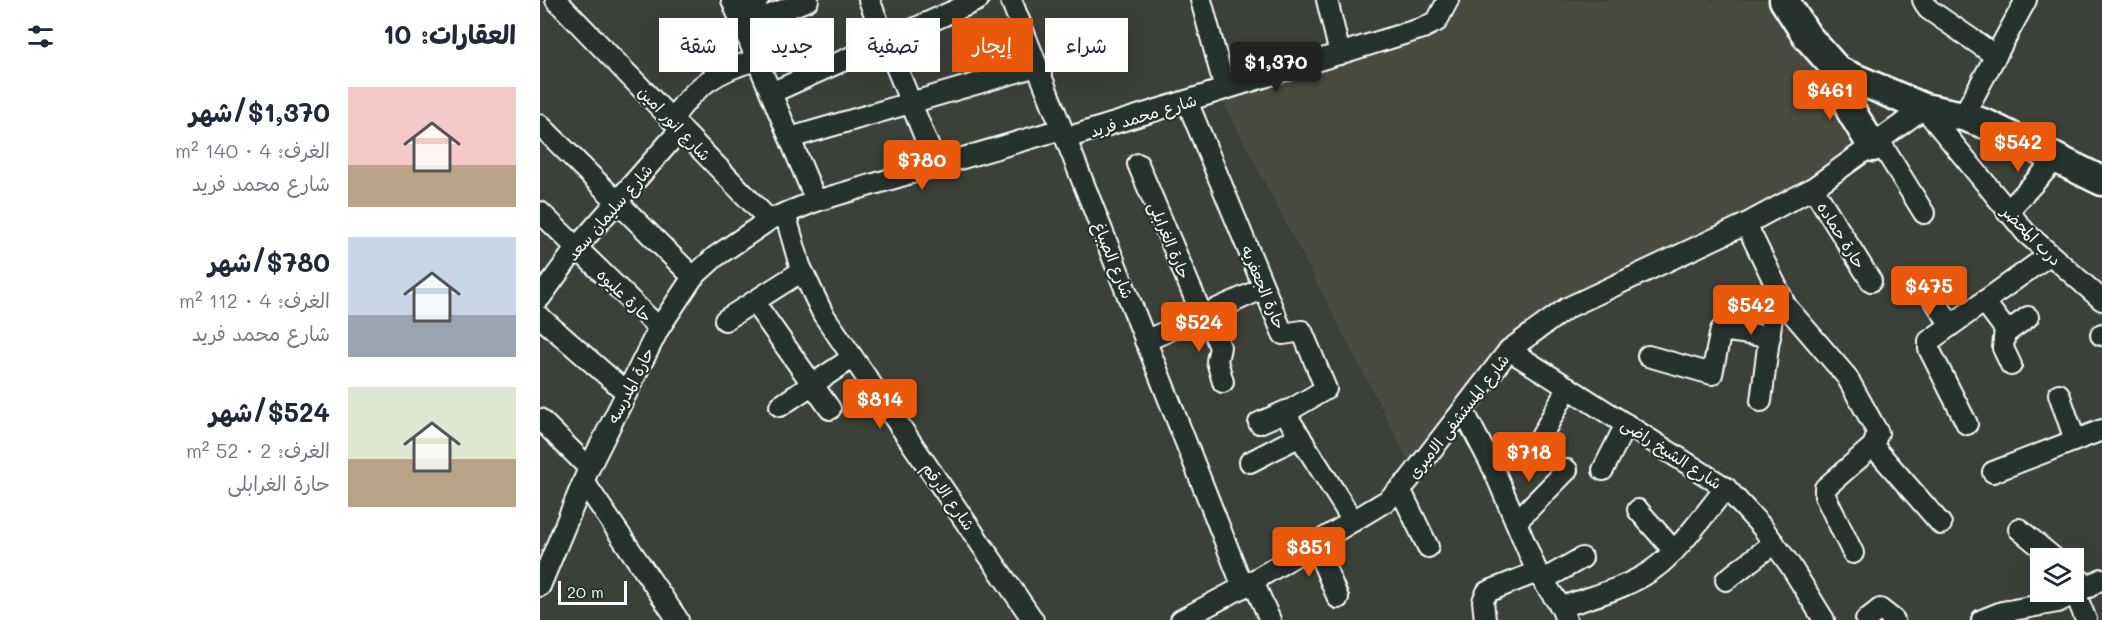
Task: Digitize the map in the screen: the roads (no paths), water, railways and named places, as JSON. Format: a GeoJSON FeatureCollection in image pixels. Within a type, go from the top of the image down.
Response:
{"type":"FeatureCollection","features":[{"type":"Feature","properties":{"kind":"main road"},"geometry":{"type":"LineString","coordinates":[[1784,0],[1807,36],[1838,71],[1851,111],[1876,144]]}},
{"type":"Feature","properties":{"kind":"main road"},"geometry":{"type":"LineString","coordinates":[[1838,71],[1924,108],[1963,116],[1988,125],[2102,182]]}},
{"type":"Feature","properties":{"kind":"street","name":"شارع انور امين"},"geometry":{"type":"LineString","coordinates":[[556,0],[676,124],[777,217]]}},
{"type":"Feature","properties":{"kind":"street"},"geometry":{"type":"LineString","coordinates":[[737,12],[758,0]]}},
{"type":"Feature","properties":{"kind":"street"},"geometry":{"type":"LineString","coordinates":[[737,12],[808,0]]}},
{"type":"Feature","properties":{"kind":"street"},"geometry":{"type":"LineString","coordinates":[[868,0],[876,18]]}},
{"type":"Feature","properties":{"kind":"street"},"geometry":{"type":"LineString","coordinates":[[938,18],[978,0]]}},
{"type":"Feature","properties":{"kind":"street","name":"شارع الصباغ"},"geometry":{"type":"LineString","coordinates":[[1011,0],[1146,341],[1248,584],[1270,620]]}},
{"type":"Feature","properties":{"kind":"street"},"geometry":{"type":"LineString","coordinates":[[1201,0],[1225,89]]}},
{"type":"Feature","properties":{"kind":"street"},"geometry":{"type":"LineString","coordinates":[[1327,0],[1340,54]]}},
{"type":"Feature","properties":{"kind":"street","name":"شارع محمد فريد"},"geometry":{"type":"LineString","coordinates":[[777,217],[816,201],[1187,101],[1433,24],[1448,0]]}},
{"type":"Feature","properties":{"kind":"street"},"geometry":{"type":"LineString","coordinates":[[1923,0],[1928,9],[1996,56]]}},
{"type":"Feature","properties":{"kind":"street"},"geometry":{"type":"LineString","coordinates":[[1963,116],[2026,0]]}},
{"type":"Feature","properties":{"kind":"street"},"geometry":{"type":"LineString","coordinates":[[737,12],[750,43]]}},
{"type":"Feature","properties":{"kind":"street"},"geometry":{"type":"LineString","coordinates":[[771,93],[846,59]]}},
{"type":"Feature","properties":{"kind":"street","name":"شارع سليمان سعد"},"geometry":{"type":"LineString","coordinates":[[540,298],[577,247],[617,202],[676,124],[687,97],[707,79],[731,66],[750,62]]}},
{"type":"Feature","properties":{"kind":"street"},"geometry":{"type":"LineString","coordinates":[[790,138],[1037,66]]}},
{"type":"Feature","properties":{"kind":"street"},"geometry":{"type":"LineString","coordinates":[[762,72],[816,201]]}},
{"type":"Feature","properties":{"kind":"street"},"geometry":{"type":"LineString","coordinates":[[898,72],[938,167]]}},
{"type":"Feature","properties":{"kind":"street","name":"حارة الجعفريه"},"geometry":{"type":"LineString","coordinates":[[1187,101],[1283,334],[1287,336],[1302,332],[1326,389],[1286,411]]}},
{"type":"Feature","properties":{"kind":"street","name":"شارع المستشفى الاميرى"},"geometry":{"type":"LineString","coordinates":[[1185,619],[1388,500],[1401,489],[1509,350],[1567,308],[1746,224],[1813,188],[1924,108]]}},
{"type":"Feature","properties":{"kind":"street","name":"درب المحضر"},"geometry":{"type":"LineString","coordinates":[[1924,108],[2007,212],[2049,255],[2101,296]]}},
{"type":"Feature","properties":{"kind":"street"},"geometry":{"type":"LineString","coordinates":[[540,125],[693,277]]}},
{"type":"Feature","properties":{"kind":"street"},"geometry":{"type":"LineString","coordinates":[[1876,144],[1924,213]]}},
{"type":"Feature","properties":{"kind":"street"},"geometry":{"type":"LineString","coordinates":[[2007,212],[2056,159]]}},
{"type":"Feature","properties":{"kind":"street","name":"حارة الغرابلى"},"geometry":{"type":"LineString","coordinates":[[1138,164],[1220,347],[1217,361],[1223,382]]}},
{"type":"Feature","properties":{"kind":"street","name":"حارة حماده"},"geometry":{"type":"LineString","coordinates":[[1813,188],[1871,281]]}},
{"type":"Feature","properties":{"kind":"street","name":"حارة عليوه"},"geometry":{"type":"LineString","coordinates":[[540,212],[659,328]]}},
{"type":"Feature","properties":{"kind":"street","name":"شارع الارقم"},"geometry":{"type":"LineString","coordinates":[[777,217],[823,314],[1033,620]]}},
{"type":"Feature","properties":{"kind":"street","name":"حارة المدرسه"},"geometry":{"type":"LineString","coordinates":[[540,586],[587,475],[659,328],[693,277],[731,246],[777,217]]}},
{"type":"Feature","properties":{"kind":"street"},"geometry":{"type":"LineString","coordinates":[[1746,224],[1786,306],[1847,377],[1878,433],[1873,446],[1825,488],[1825,496],[1853,553]]}},
{"type":"Feature","properties":{"kind":"street"},"geometry":{"type":"LineString","coordinates":[[1967,424],[1929,349],[1931,339],[2049,255]]}},
{"type":"Feature","properties":{"kind":"street"},"geometry":{"type":"LineString","coordinates":[[725,320],[802,271]]}},
{"type":"Feature","properties":{"kind":"street"},"geometry":{"type":"LineString","coordinates":[[1146,341],[1264,288]]}},
{"type":"Feature","properties":{"kind":"street"},"geometry":{"type":"LineString","coordinates":[[1926,288],[1951,325]]}},
{"type":"Feature","properties":{"kind":"street"},"geometry":{"type":"LineString","coordinates":[[1984,301],[2006,333]]}},
{"type":"Feature","properties":{"kind":"street"},"geometry":{"type":"LineString","coordinates":[[754,302],[830,409]]}},
{"type":"Feature","properties":{"kind":"street"},"geometry":{"type":"LineString","coordinates":[[1761,401],[1772,316],[1776,310],[1786,306]]}},
{"type":"Feature","properties":{"kind":"street"},"geometry":{"type":"LineString","coordinates":[[540,317],[626,392]]}},
{"type":"Feature","properties":{"kind":"street"},"geometry":{"type":"LineString","coordinates":[[2011,365],[2003,348],[2006,333],[2028,317]]}},
{"type":"Feature","properties":{"kind":"street"},"geometry":{"type":"LineString","coordinates":[[1648,356],[1712,374],[1720,330],[1770,337]]}},
{"type":"Feature","properties":{"kind":"street","name":"شارع الشيخ راضى"},"geometry":{"type":"LineString","coordinates":[[1509,350],[1726,488],[1774,543],[1824,620]]}},
{"type":"Feature","properties":{"kind":"street"},"geometry":{"type":"LineString","coordinates":[[780,406],[852,358]]}},
{"type":"Feature","properties":{"kind":"street"},"geometry":{"type":"LineString","coordinates":[[1541,437],[1568,387]]}},
{"type":"Feature","properties":{"kind":"street"},"geometry":{"type":"LineString","coordinates":[[2059,394],[2075,440]]}},
{"type":"Feature","properties":{"kind":"street"},"geometry":{"type":"LineString","coordinates":[[1463,410],[1517,521],[1540,576],[1564,614],[1658,566],[1674,551],[1726,488]]}},
{"type":"Feature","properties":{"kind":"street"},"geometry":{"type":"LineString","coordinates":[[1258,423],[1286,411],[1353,521]]}},
{"type":"Feature","properties":{"kind":"street"},"geometry":{"type":"LineString","coordinates":[[540,419],[587,475],[678,620]]}},
{"type":"Feature","properties":{"kind":"street"},"geometry":{"type":"LineString","coordinates":[[1603,470],[1626,424]]}},
{"type":"Feature","properties":{"kind":"street"},"geometry":{"type":"LineString","coordinates":[[1993,472],[2102,430]]}},
{"type":"Feature","properties":{"kind":"street"},"geometry":{"type":"LineString","coordinates":[[1250,462],[1300,436]]}},
{"type":"Feature","properties":{"kind":"street"},"geometry":{"type":"LineString","coordinates":[[1873,446],[1941,524]]}},
{"type":"Feature","properties":{"kind":"street"},"geometry":{"type":"LineString","coordinates":[[1517,521],[1567,470]]}},
{"type":"Feature","properties":{"kind":"street"},"geometry":{"type":"LineString","coordinates":[[1401,489],[1428,547]]}},
{"type":"Feature","properties":{"kind":"street"},"geometry":{"type":"LineString","coordinates":[[1638,510],[1674,551]]}},
{"type":"Feature","properties":{"kind":"street"},"geometry":{"type":"LineString","coordinates":[[2019,529],[2042,548]]}},
{"type":"Feature","properties":{"kind":"street"},"geometry":{"type":"LineString","coordinates":[[1726,580],[1774,543]]}},
{"type":"Feature","properties":{"kind":"street"},"geometry":{"type":"LineString","coordinates":[[1315,544],[1338,598]]}},
{"type":"Feature","properties":{"kind":"street"},"geometry":{"type":"LineString","coordinates":[[1485,620],[1483,601],[1487,592],[1540,576],[1582,558]]}},
{"type":"Feature","properties":{"kind":"street"},"geometry":{"type":"LineString","coordinates":[[1982,620],[2002,612],[2058,602],[2089,587]]}},
{"type":"Feature","properties":{"kind":"street"},"geometry":{"type":"LineString","coordinates":[[2086,620],[2089,587]]}},
{"type":"Feature","properties":{"kind":"street"},"geometry":{"type":"LineString","coordinates":[[1866,620],[1880,609],[1894,620]]}}]}
